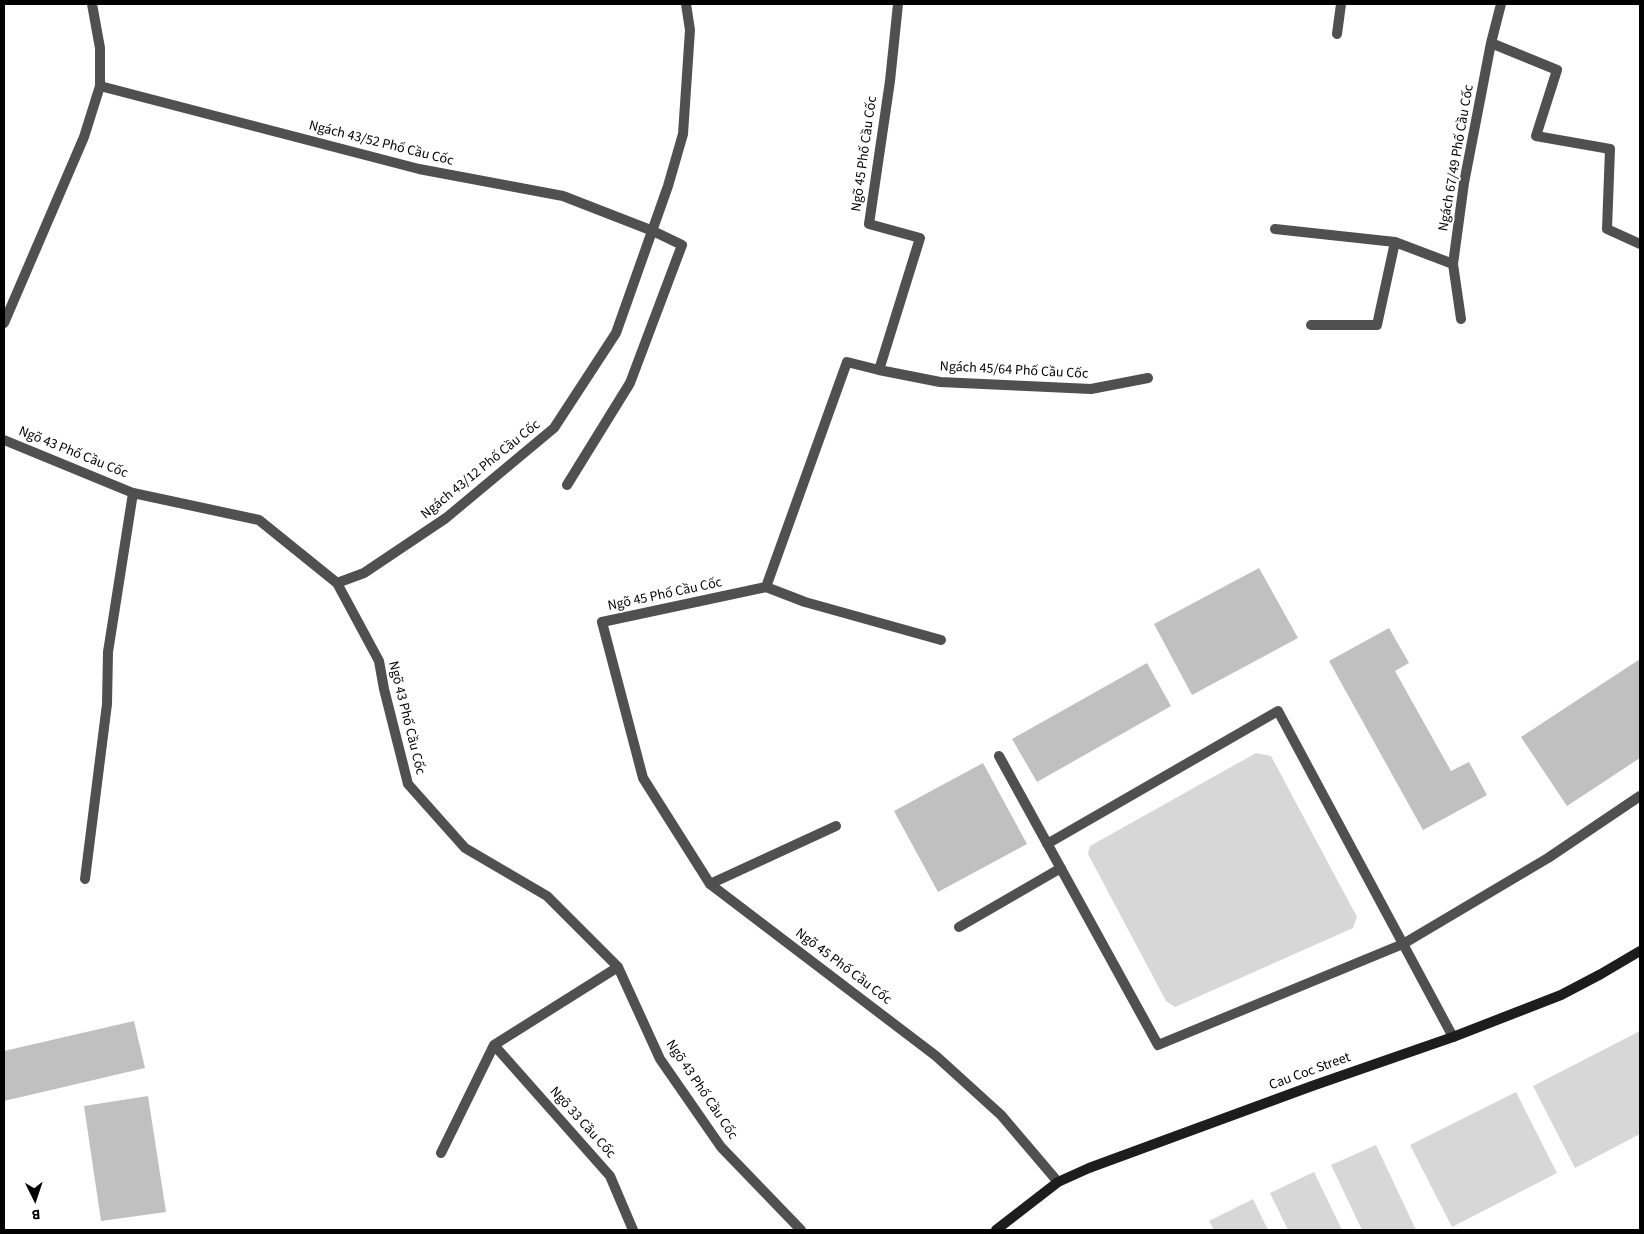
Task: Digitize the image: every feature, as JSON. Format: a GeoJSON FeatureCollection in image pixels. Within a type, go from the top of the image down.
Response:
{"type":"FeatureCollection","features":[{"type":"Feature","properties":{"kind":"street"},"geometry":{"type":"LineString","coordinates":[[4,323],[84,137],[100,86],[100,48],[92,4]]}},
{"type":"Feature","properties":{"kind":"street","name":"Ngách 43/12 Phố Cầu Cốc"},"geometry":{"type":"LineString","coordinates":[[337,583],[364,573],[446,518],[554,428],[616,333],[653,231],[683,134],[690,30],[686,4]]}},
{"type":"Feature","properties":{"kind":"street","name":"Ngõ 45 Phố Cầu Cốc"},"geometry":{"type":"LineString","coordinates":[[878,370],[920,238],[869,224],[890,81],[898,4]]}},
{"type":"Feature","properties":{"kind":"street"},"geometry":{"type":"LineString","coordinates":[[1337,34],[1342,4]]}},
{"type":"Feature","properties":{"kind":"street","name":"Ngách 67/49 Phố Cầu Cốc"},"geometry":{"type":"LineString","coordinates":[[1461,319],[1453,264],[1464,183],[1491,43],[1501,4]]}},
{"type":"Feature","properties":{"kind":"street"},"geometry":{"type":"LineString","coordinates":[[1491,43],[1558,70],[1536,136],[1610,150],[1607,229],[1640,244]]}},
{"type":"Feature","properties":{"kind":"street","name":"Ngách 43/52 Phố Cầu Cốc"},"geometry":{"type":"LineString","coordinates":[[100,86],[419,169],[563,196],[653,231],[682,245],[630,383],[567,485]]}},
{"type":"Feature","properties":{"kind":"street"},"geometry":{"type":"LineString","coordinates":[[1275,229],[1395,242],[1453,264]]}},
{"type":"Feature","properties":{"kind":"street"},"geometry":{"type":"LineString","coordinates":[[1311,325],[1378,325],[1395,242]]}},
{"type":"Feature","properties":{"kind":"street"},"geometry":{"type":"LineString","coordinates":[[878,370],[847,362],[766,587],[805,602],[941,640]]}},
{"type":"Feature","properties":{"kind":"street","name":"Ngách 45/64 Phố Cầu Cốc"},"geometry":{"type":"LineString","coordinates":[[878,370],[940,382],[1091,389],[1148,378]]}},
{"type":"Feature","properties":{"kind":"street","name":"Ngõ 43 Phố Cầu Cốc"},"geometry":{"type":"LineString","coordinates":[[4,440],[133,493],[259,520],[337,583],[379,661],[384,689],[408,784],[465,848],[547,896],[618,967],[660,1059],[721,1147],[801,1230]]}},
{"type":"Feature","properties":{"kind":"street"},"geometry":{"type":"LineString","coordinates":[[85,879],[107,704],[108,652],[133,493]]}},
{"type":"Feature","properties":{"kind":"street","name":"Ngõ 45 Phố Cầu Cốc"},"geometry":{"type":"LineString","coordinates":[[766,587],[602,622],[643,778],[710,884],[936,1056],[1001,1115],[1058,1182]]}},
{"type":"Feature","properties":{"kind":"street"},"geometry":{"type":"LineString","coordinates":[[1048,844],[1278,712],[1453,1037]]}},
{"type":"Feature","properties":{"kind":"street"},"geometry":{"type":"LineString","coordinates":[[999,756],[1158,1045],[1403,944],[1548,858],[1640,796]]}},
{"type":"Feature","properties":{"kind":"street"},"geometry":{"type":"LineString","coordinates":[[710,884],[836,826]]}},
{"type":"Feature","properties":{"kind":"street"},"geometry":{"type":"LineString","coordinates":[[958,927],[1061,868]]}},
{"type":"Feature","properties":{"kind":"street","name":"Cau Coc Street"},"geometry":{"type":"LineString","coordinates":[[996,1230],[1058,1182],[1089,1168],[1237,1113],[1453,1037],[1561,995],[1640,951]]}},
{"type":"Feature","properties":{"kind":"street"},"geometry":{"type":"LineString","coordinates":[[440,1153],[494,1045],[618,967]]}},
{"type":"Feature","properties":{"kind":"street","name":"Ngõ 33 Cầu Cốc"},"geometry":{"type":"LineString","coordinates":[[494,1045],[610,1176],[633,1230]]}},
{"type":"Feature","properties":{"kind":"shaded area"},"geometry":{"type":"Polygon","coordinates":[[[1256,753],[1271,756],[1357,917],[1353,928],[1175,1007],[1166,1001],[1088,854],[1090,846],[1256,753]]]}},
{"type":"Feature","properties":{"kind":"shaded area"},"geometry":{"type":"Polygon","coordinates":[[[1640,1031],[1640,1134],[1575,1168],[1533,1086],[1640,1031]]]}},
{"type":"Feature","properties":{"kind":"shaded area"},"geometry":{"type":"Polygon","coordinates":[[[1516,1092],[1557,1173],[1452,1227],[1410,1145],[1516,1092]]]}},
{"type":"Feature","properties":{"kind":"shaded area"},"geometry":{"type":"Polygon","coordinates":[[[1376,1145],[1416,1230],[1362,1230],[1331,1165],[1376,1145]]]}},
{"type":"Feature","properties":{"kind":"shaded area"},"geometry":{"type":"Polygon","coordinates":[[[1314,1172],[1342,1230],[1288,1230],[1270,1193],[1314,1172]]]}},
{"type":"Feature","properties":{"kind":"shaded area"},"geometry":{"type":"Polygon","coordinates":[[[1253,1199],[1268,1230],[1214,1230],[1209,1221],[1253,1199]]]}},
{"type":"Feature","properties":{"kind":"building"},"geometry":{"type":"Polygon","coordinates":[[[1259,568],[1298,638],[1192,695],[1154,624],[1259,568]]]}},
{"type":"Feature","properties":{"kind":"building"},"geometry":{"type":"Polygon","coordinates":[[[1389,628],[1409,663],[1395,671],[1451,771],[1469,762],[1487,795],[1423,830],[1329,661],[1389,628]]]}},
{"type":"Feature","properties":{"kind":"building"},"geometry":{"type":"Polygon","coordinates":[[[1640,659],[1640,758],[1567,806],[1521,737],[1640,659]]]}},
{"type":"Feature","properties":{"kind":"building"},"geometry":{"type":"Polygon","coordinates":[[[1147,663],[1171,706],[1037,782],[1012,739],[1147,663]]]}},
{"type":"Feature","properties":{"kind":"building"},"geometry":{"type":"Polygon","coordinates":[[[983,763],[1027,844],[938,892],[894,811],[983,763]]]}},
{"type":"Feature","properties":{"kind":"building"},"geometry":{"type":"Polygon","coordinates":[[[134,1021],[145,1068],[4,1101],[4,1051],[134,1021]]]}},
{"type":"Feature","properties":{"kind":"building"},"geometry":{"type":"Polygon","coordinates":[[[148,1096],[166,1212],[101,1221],[84,1106],[148,1096]]]}}]}
